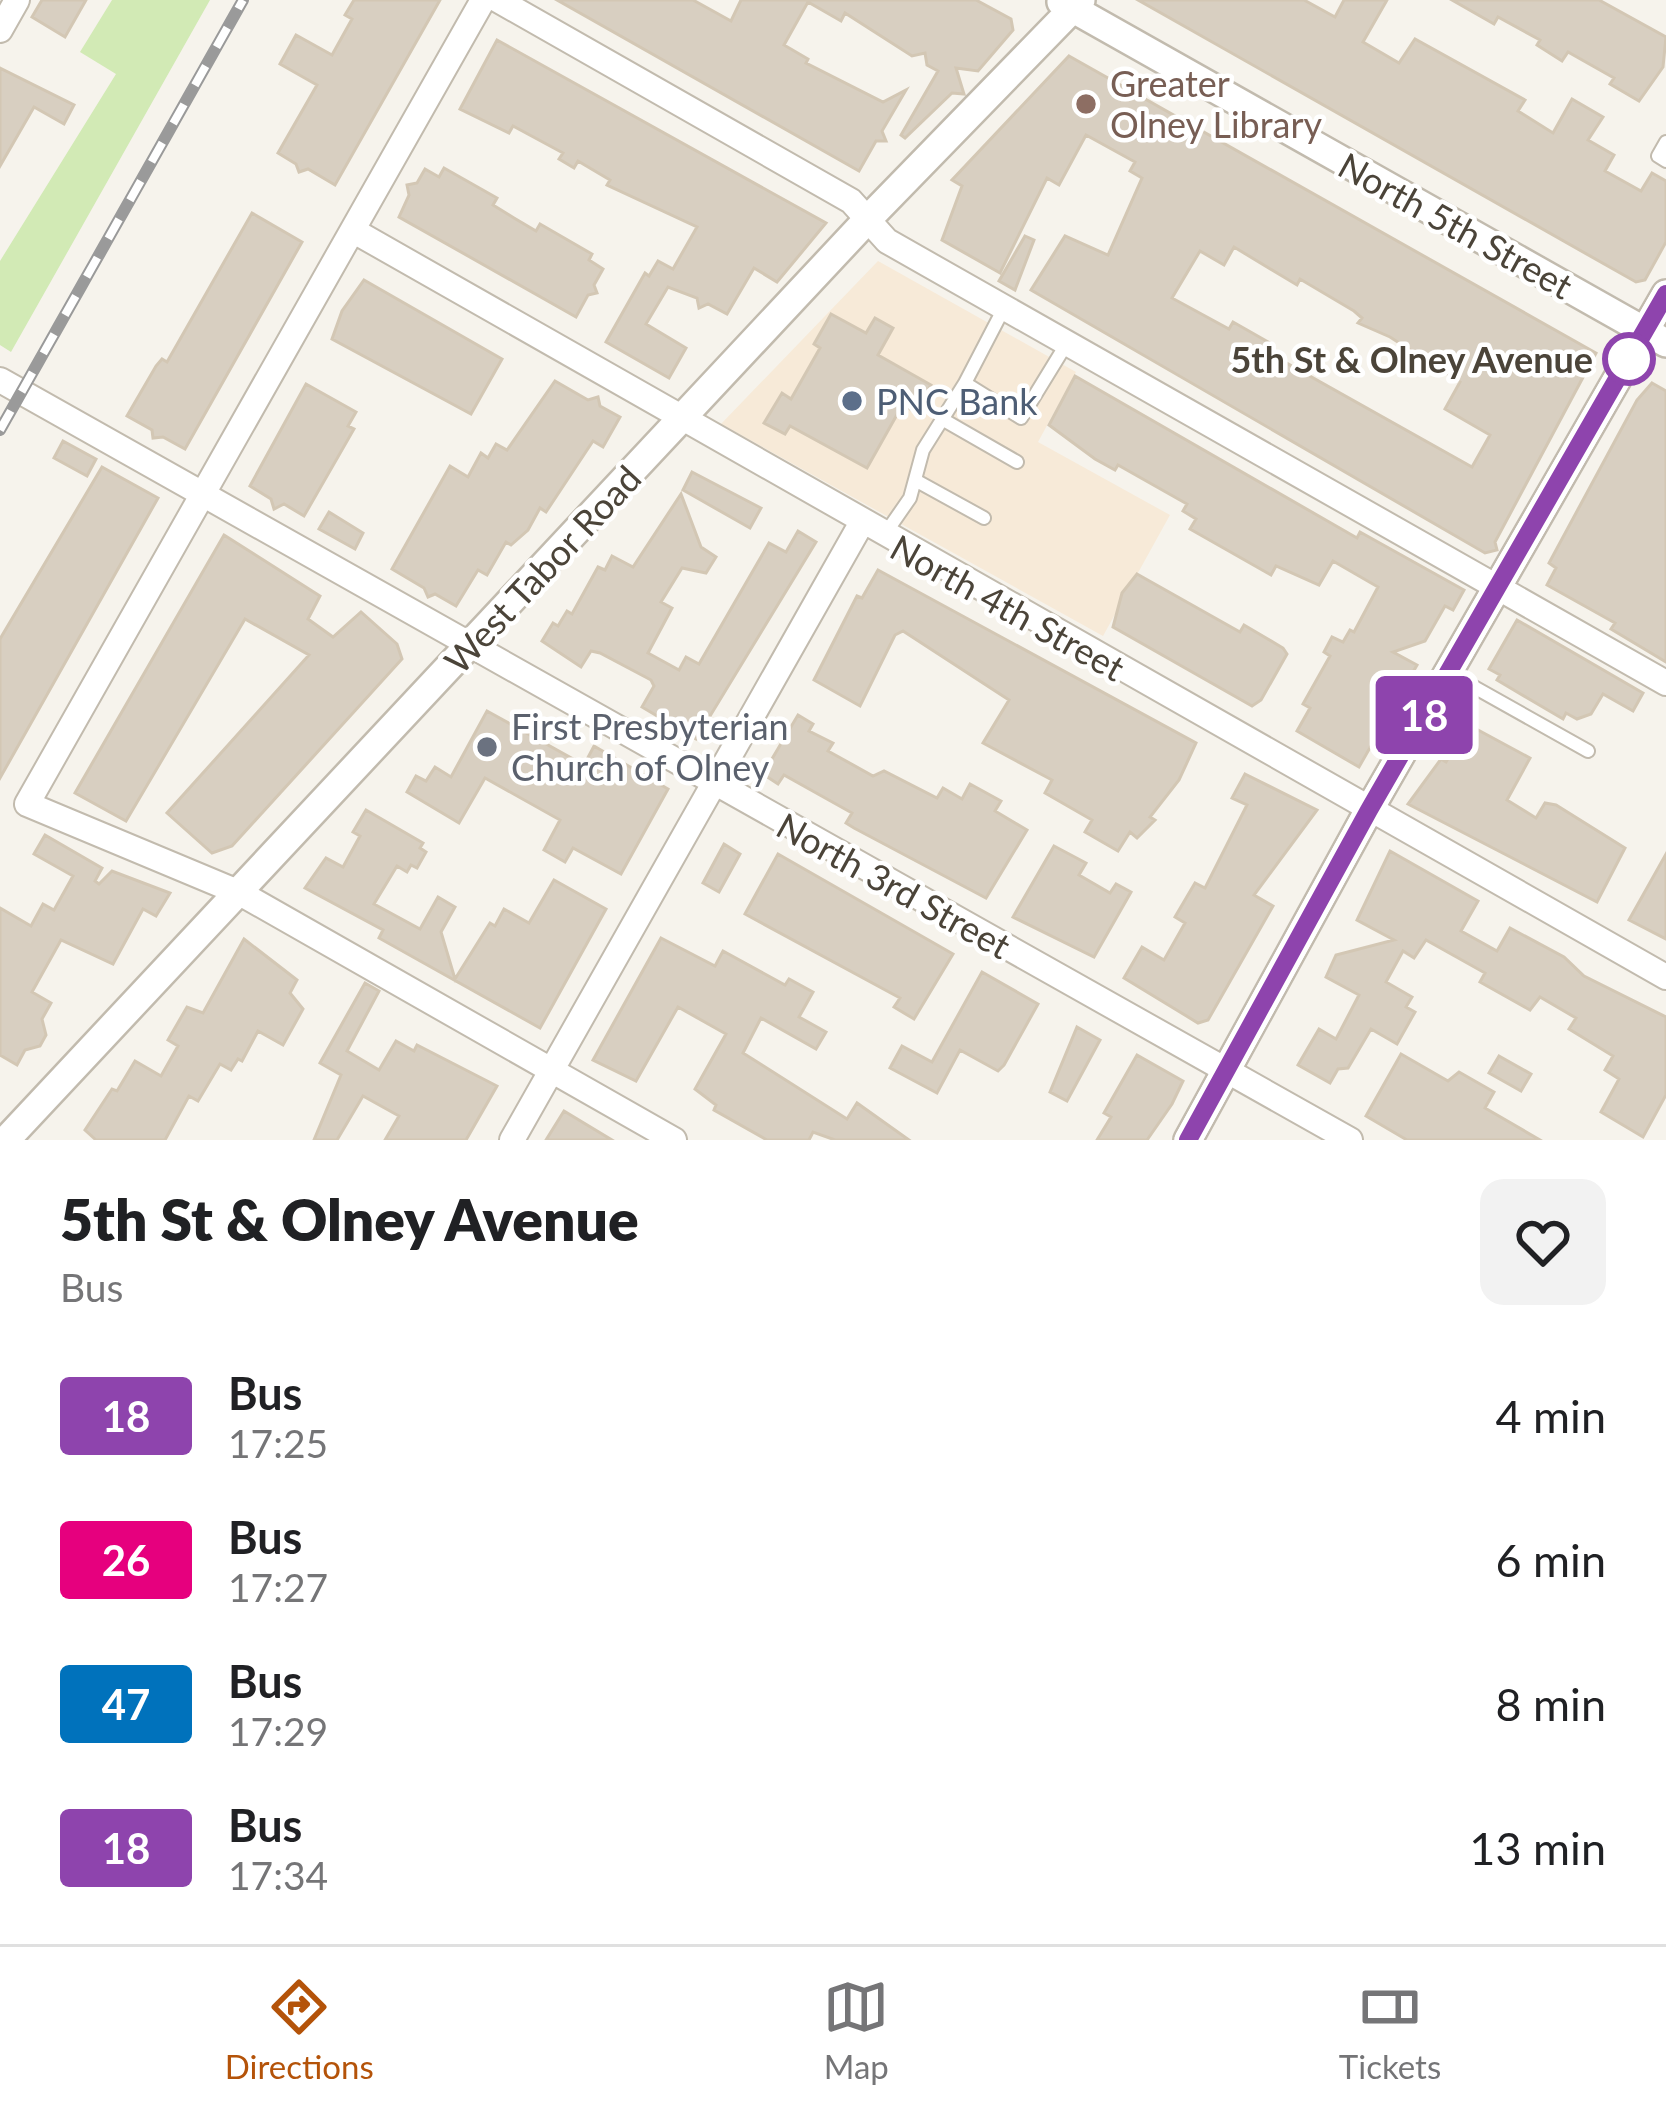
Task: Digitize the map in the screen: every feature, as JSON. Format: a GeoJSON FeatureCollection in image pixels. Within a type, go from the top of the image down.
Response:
{"type":"FeatureCollection","features":[{"type":"Feature","properties":{"kind":"street"},"geometry":{"type":"LineString","coordinates":[[0,30],[17,0]]}},
{"type":"Feature","properties":{"kind":"street"},"geometry":{"type":"LineString","coordinates":[[484,0],[29,800],[240,893],[674,1140]]}},
{"type":"Feature","properties":{"kind":"street"},"geometry":{"type":"LineString","coordinates":[[498,0],[851,201],[887,241],[1666,683]]}},
{"type":"Feature","properties":{"kind":"street","name":"West Tabor Road"},"geometry":{"type":"LineString","coordinates":[[6,1140],[1070,3]]}},
{"type":"Feature","properties":{"kind":"street","name":"North 5th Street"},"geometry":{"type":"LineString","coordinates":[[1070,3],[1655,337]]}},
{"type":"Feature","properties":{"kind":"street","name":"North 4th Street"},"geometry":{"type":"LineString","coordinates":[[353,231],[861,524],[1666,977]]}},
{"type":"Feature","properties":{"kind":"street"},"geometry":{"type":"LineString","coordinates":[[1188,1140],[1497,587],[1655,337],[1666,294]]}},
{"type":"Feature","properties":{"kind":"street","name":"North 3rd Street"},"geometry":{"type":"LineString","coordinates":[[0,380],[1350,1140]]}},
{"type":"Feature","properties":{"kind":"street"},"geometry":{"type":"LineString","coordinates":[[512,1140],[861,524]]}},
{"type":"Feature","properties":{"kind":"lane"},"geometry":{"type":"LineString","coordinates":[[1666,142],[1658,156],[1666,161]]}},
{"type":"Feature","properties":{"kind":"lane"},"geometry":{"type":"LineString","coordinates":[[884,537],[910,498],[922,450],[965,383],[1004,308]]}},
{"type":"Feature","properties":{"kind":"lane"},"geometry":{"type":"LineString","coordinates":[[965,383],[1021,418],[1066,343]]}},
{"type":"Feature","properties":{"kind":"lane"},"geometry":{"type":"LineString","coordinates":[[942,419],[1017,461]]}},
{"type":"Feature","properties":{"kind":"lane"},"geometry":{"type":"LineString","coordinates":[[915,480],[984,518]]}},
{"type":"Feature","properties":{"kind":"lane"},"geometry":{"type":"LineString","coordinates":[[1448,673],[1588,751]]}},
{"type":"Feature","properties":{"kind":"shaded area"},"geometry":{"type":"Polygon","coordinates":[[[878,261],[1076,372],[1038,442],[1170,515],[1103,636],[721,424],[878,261]]]}},
{"type":"Feature","properties":{"kind":"green space"},"geometry":{"type":"Polygon","coordinates":[[[112,0],[210,0],[11,352],[0,345],[0,261],[116,74],[80,52],[112,0]]]}},
{"type":"Feature","properties":{"kind":"building"},"geometry":{"type":"Polygon","coordinates":[[[42,0],[86,0],[65,37],[32,17],[42,0]]]}},
{"type":"Feature","properties":{"kind":"building"},"geometry":{"type":"Polygon","coordinates":[[[354,0],[440,0],[335,185],[308,169],[299,172],[296,164],[278,153],[317,85],[280,64],[296,35],[332,55],[352,19],[345,15],[354,0]]]}},
{"type":"Feature","properties":{"kind":"building"},"geometry":{"type":"Polygon","coordinates":[[[557,0],[693,0],[731,21],[741,0],[976,0],[1011,19],[1013,30],[978,71],[956,68],[964,94],[952,93],[905,138],[901,135],[938,71],[927,65],[925,53],[912,56],[845,13],[841,21],[808,2],[784,45],[808,59],[806,63],[883,102],[906,90],[882,131],[886,141],[876,141],[859,171],[557,0]]]}},
{"type":"Feature","properties":{"kind":"building"},"geometry":{"type":"Polygon","coordinates":[[[1138,0],[1304,0],[1335,17],[1344,0],[1387,0],[1363,42],[1399,63],[1415,39],[1525,100],[1518,111],[1553,133],[1572,99],[1603,117],[1588,140],[1614,155],[1605,171],[1641,191],[1652,173],[1666,181],[1666,242],[1645,280],[1636,282],[1138,0]]]}},
{"type":"Feature","properties":{"kind":"building"},"geometry":{"type":"Polygon","coordinates":[[[1452,0],[1599,0],[1666,37],[1663,67],[1639,101],[1610,84],[1614,78],[1568,52],[1562,61],[1537,45],[1540,40],[1498,17],[1494,24],[1452,0]]]}},
{"type":"Feature","properties":{"kind":"building"},"geometry":{"type":"Polygon","coordinates":[[[497,40],[826,223],[777,282],[754,268],[727,314],[708,304],[699,308],[697,298],[668,287],[646,324],[686,348],[669,378],[606,342],[645,273],[649,276],[658,261],[673,269],[697,227],[607,185],[610,180],[578,161],[574,168],[559,159],[563,153],[513,126],[509,133],[460,109],[497,40]]]}},
{"type":"Feature","properties":{"kind":"building"},"geometry":{"type":"Polygon","coordinates":[[[1069,56],[1596,353],[1495,542],[1497,550],[1485,553],[1031,290],[1065,236],[1108,255],[1142,178],[1130,171],[1135,162],[1086,135],[1059,185],[1047,178],[1000,273],[942,240],[962,186],[952,180],[1069,56]],[[1234,247],[1224,265],[1200,251],[1172,298],[1229,329],[1233,322],[1270,343],[1265,351],[1472,467],[1490,435],[1445,409],[1460,382],[1390,337],[1358,323],[1362,318],[1354,311],[1300,279],[1297,285],[1234,247]]]}},
{"type":"Feature","properties":{"kind":"building"},"geometry":{"type":"Polygon","coordinates":[[[0,68],[74,105],[64,124],[34,107],[0,166],[0,68]]]}},
{"type":"Feature","properties":{"kind":"building"},"geometry":{"type":"Polygon","coordinates":[[[444,168],[497,198],[493,205],[536,231],[540,224],[592,254],[589,260],[603,269],[594,285],[597,293],[588,295],[576,317],[399,217],[409,195],[407,185],[417,183],[425,169],[439,177],[444,168]]]}},
{"type":"Feature","properties":{"kind":"building"},"geometry":{"type":"Polygon","coordinates":[[[252,213],[302,242],[185,449],[163,437],[153,438],[152,430],[127,416],[156,366],[162,359],[167,362],[252,213]]]}},
{"type":"Feature","properties":{"kind":"building"},"geometry":{"type":"Polygon","coordinates":[[[1025,236],[1034,240],[1015,290],[999,281],[1025,236]]]}},
{"type":"Feature","properties":{"kind":"building"},"geometry":{"type":"Polygon","coordinates":[[[364,280],[502,359],[471,414],[332,339],[342,311],[364,280]]]}},
{"type":"Feature","properties":{"kind":"building"},"geometry":{"type":"Polygon","coordinates":[[[831,314],[866,333],[875,318],[893,328],[878,355],[931,385],[916,413],[903,404],[867,468],[790,426],[785,434],[764,423],[782,393],[791,399],[820,348],[814,344],[831,314]]]}},
{"type":"Feature","properties":{"kind":"building"},"geometry":{"type":"Polygon","coordinates":[[[1075,376],[1357,538],[1360,532],[1464,590],[1453,610],[1445,606],[1425,641],[1393,652],[1417,665],[1359,767],[1297,731],[1310,708],[1303,704],[1330,656],[1324,652],[1332,637],[1343,642],[1350,630],[1354,632],[1378,587],[1333,561],[1319,585],[1276,566],[1271,575],[1190,529],[1196,519],[1183,511],[1187,504],[1118,465],[1115,470],[1095,459],[1049,425],[1075,376]]]}},
{"type":"Feature","properties":{"kind":"building"},"geometry":{"type":"Polygon","coordinates":[[[555,381],[588,400],[598,397],[600,406],[620,417],[603,447],[593,441],[546,512],[540,508],[528,530],[511,545],[506,542],[487,575],[478,570],[456,606],[435,594],[428,597],[424,588],[392,569],[450,466],[468,477],[481,453],[488,458],[496,444],[507,450],[555,381]]]}},
{"type":"Feature","properties":{"kind":"building"},"geometry":{"type":"Polygon","coordinates":[[[1652,383],[1666,391],[1666,662],[1611,629],[1615,623],[1547,585],[1556,568],[1549,563],[1637,400],[1652,383]]]}},
{"type":"Feature","properties":{"kind":"building"},"geometry":{"type":"Polygon","coordinates":[[[306,384],[356,412],[348,426],[354,429],[304,516],[284,504],[274,509],[271,499],[250,486],[306,384]]]}},
{"type":"Feature","properties":{"kind":"building"},"geometry":{"type":"Polygon","coordinates":[[[63,441],[96,459],[87,476],[54,458],[63,441]]]}},
{"type":"Feature","properties":{"kind":"building"},"geometry":{"type":"Polygon","coordinates":[[[102,467],[158,498],[0,778],[0,639],[102,467]]]}},
{"type":"Feature","properties":{"kind":"building"},"geometry":{"type":"Polygon","coordinates":[[[692,472],[761,508],[750,528],[683,490],[692,472]]]}},
{"type":"Feature","properties":{"kind":"building"},"geometry":{"type":"Polygon","coordinates":[[[681,494],[701,547],[716,557],[706,573],[682,568],[661,602],[672,608],[648,653],[679,670],[686,657],[699,664],[769,543],[786,552],[798,531],[816,542],[696,739],[642,707],[654,686],[651,680],[591,651],[581,667],[542,641],[553,623],[558,626],[567,611],[572,614],[598,567],[605,570],[612,556],[633,567],[681,494]]]}},
{"type":"Feature","properties":{"kind":"building"},"geometry":{"type":"Polygon","coordinates":[[[329,512],[363,533],[355,549],[319,529],[329,512]]]}},
{"type":"Feature","properties":{"kind":"building"},"geometry":{"type":"Polygon","coordinates":[[[224,535],[320,596],[308,619],[333,637],[361,612],[397,644],[402,659],[232,846],[212,853],[167,813],[309,655],[245,619],[126,821],[75,793],[224,535]]]}},
{"type":"Feature","properties":{"kind":"building"},"geometry":{"type":"Polygon","coordinates":[[[878,570],[1196,743],[1179,780],[1150,817],[1155,820],[1137,838],[1130,832],[1118,851],[1085,832],[1092,820],[1045,793],[1052,780],[983,743],[1009,700],[903,631],[895,635],[860,706],[814,680],[857,596],[862,598],[878,570]]]}},
{"type":"Feature","properties":{"kind":"building"},"geometry":{"type":"Polygon","coordinates":[[[1137,574],[1240,632],[1244,625],[1283,648],[1287,654],[1261,700],[1252,706],[1113,627],[1122,593],[1137,574]]]}},
{"type":"Feature","properties":{"kind":"building"},"geometry":{"type":"Polygon","coordinates":[[[1517,620],[1643,693],[1633,711],[1603,694],[1591,714],[1577,719],[1566,713],[1563,719],[1497,680],[1500,675],[1489,669],[1517,620]]]}},
{"type":"Feature","properties":{"kind":"building"},"geometry":{"type":"Polygon","coordinates":[[[487,711],[584,765],[594,746],[668,789],[621,874],[573,848],[565,862],[544,850],[560,820],[485,778],[459,823],[407,792],[416,776],[426,781],[435,767],[451,777],[487,711]]]}},
{"type":"Feature","properties":{"kind":"building"},"geometry":{"type":"Polygon","coordinates":[[[798,715],[813,724],[809,731],[833,743],[828,751],[873,776],[884,771],[937,798],[943,788],[962,799],[970,784],[1001,801],[995,811],[1027,830],[986,898],[854,828],[846,823],[852,813],[784,775],[778,784],[763,774],[798,715]]]}},
{"type":"Feature","properties":{"kind":"building"},"geometry":{"type":"Polygon","coordinates":[[[1467,724],[1530,758],[1507,800],[1536,818],[1545,803],[1556,805],[1625,848],[1597,902],[1408,804],[1441,759],[1446,762],[1467,724]]]}},
{"type":"Feature","properties":{"kind":"building"},"geometry":{"type":"Polygon","coordinates":[[[1245,774],[1317,810],[1254,895],[1273,906],[1208,1020],[1198,1023],[1124,978],[1142,947],[1164,960],[1185,923],[1175,917],[1195,883],[1205,888],[1247,805],[1232,798],[1245,774]]]}},
{"type":"Feature","properties":{"kind":"building"},"geometry":{"type":"Polygon","coordinates":[[[366,810],[423,843],[420,848],[426,852],[417,868],[411,865],[407,872],[397,866],[374,904],[420,929],[438,897],[455,907],[441,932],[455,979],[504,909],[529,923],[554,880],[606,909],[540,1028],[379,938],[383,930],[305,888],[326,858],[343,867],[360,836],[353,832],[366,810]]]}},
{"type":"Feature","properties":{"kind":"building"},"geometry":{"type":"Polygon","coordinates":[[[45,835],[102,868],[95,881],[99,884],[112,871],[170,893],[156,916],[143,909],[113,964],[61,940],[32,992],[51,1003],[42,1019],[46,1035],[40,1046],[25,1050],[17,1065],[0,1055],[0,908],[31,926],[43,904],[54,910],[73,876],[34,854],[45,835]]]}},
{"type":"Feature","properties":{"kind":"building"},"geometry":{"type":"Polygon","coordinates":[[[724,844],[740,854],[719,892],[703,883],[724,844]]]}},
{"type":"Feature","properties":{"kind":"building"},"geometry":{"type":"Polygon","coordinates":[[[1054,846],[1086,863],[1079,875],[1110,893],[1116,884],[1131,892],[1094,957],[1013,917],[1054,846]]]}},
{"type":"Feature","properties":{"kind":"building"},"geometry":{"type":"Polygon","coordinates":[[[1390,851],[1478,901],[1461,931],[1497,951],[1510,928],[1564,957],[1584,976],[1666,1017],[1666,1095],[1643,1137],[1601,1112],[1619,1079],[1605,1070],[1613,1056],[1569,1029],[1576,1018],[1540,997],[1530,1010],[1480,982],[1485,973],[1426,940],[1414,958],[1403,951],[1386,982],[1412,997],[1406,1007],[1415,1012],[1397,1044],[1371,1029],[1348,1068],[1338,1069],[1330,1083],[1298,1065],[1319,1029],[1336,1039],[1359,995],[1326,977],[1336,955],[1394,940],[1357,920],[1390,851]]]}},
{"type":"Feature","properties":{"kind":"building"},"geometry":{"type":"Polygon","coordinates":[[[778,854],[953,954],[914,1019],[894,1007],[900,998],[745,914],[778,854]]]}},
{"type":"Feature","properties":{"kind":"building"},"geometry":{"type":"Polygon","coordinates":[[[1666,854],[1666,939],[1629,920],[1666,854]]]}},
{"type":"Feature","properties":{"kind":"building"},"geometry":{"type":"Polygon","coordinates":[[[661,938],[715,966],[723,951],[785,985],[789,979],[813,992],[799,1017],[826,1032],[816,1049],[761,1018],[743,1053],[847,1119],[857,1103],[909,1140],[835,1140],[813,1132],[809,1140],[767,1140],[714,1110],[716,1105],[695,1089],[726,1034],[678,1007],[636,1081],[593,1060],[661,938]]]}},
{"type":"Feature","properties":{"kind":"building"},"geometry":{"type":"Polygon","coordinates":[[[244,939],[297,980],[290,993],[303,1009],[283,1045],[258,1031],[242,1061],[238,1059],[231,1070],[220,1064],[198,1101],[189,1096],[165,1140],[96,1140],[85,1130],[112,1089],[117,1091],[135,1061],[161,1076],[178,1046],[168,1040],[187,1007],[203,1013],[244,939]]]}},
{"type":"Feature","properties":{"kind":"building"},"geometry":{"type":"Polygon","coordinates":[[[982,972],[1038,1004],[1004,1065],[998,1071],[960,1050],[937,1093],[890,1068],[902,1046],[932,1062],[982,972]]]}},
{"type":"Feature","properties":{"kind":"building"},"geometry":{"type":"Polygon","coordinates":[[[365,983],[379,991],[347,1051],[379,1070],[396,1041],[414,1051],[417,1045],[497,1086],[466,1140],[385,1140],[399,1116],[363,1096],[337,1140],[314,1140],[341,1075],[320,1063],[365,983]]]}},
{"type":"Feature","properties":{"kind":"building"},"geometry":{"type":"Polygon","coordinates":[[[1077,1027],[1100,1040],[1067,1101],[1050,1092],[1077,1027]]]}},
{"type":"Feature","properties":{"kind":"building"},"geometry":{"type":"Polygon","coordinates":[[[1401,1054],[1448,1081],[1459,1072],[1494,1092],[1485,1108],[1540,1140],[1407,1140],[1366,1116],[1401,1054]]]}},
{"type":"Feature","properties":{"kind":"building"},"geometry":{"type":"Polygon","coordinates":[[[1137,1055],[1183,1081],[1147,1140],[1097,1140],[1111,1117],[1104,1113],[1137,1055]]]}},
{"type":"Feature","properties":{"kind":"building"},"geometry":{"type":"Polygon","coordinates":[[[1499,1056],[1531,1074],[1521,1091],[1489,1073],[1499,1056]]]}},
{"type":"Feature","properties":{"kind":"building"},"geometry":{"type":"Polygon","coordinates":[[[564,1111],[612,1140],[546,1140],[564,1111]]]}},
{"type":"Feature","properties":{"kind":"railway"},"geometry":{"type":"LineString","coordinates":[[0,430],[243,0]]}},
{"type":"Feature","properties":{"kind":"bus line","name":"18"},"geometry":{"type":"LineString","coordinates":[[1188,1140],[1369,810],[1666,294]]}},
{"type":"Feature","properties":{"kind":"place","name":"Greater Olney Library"},"geometry":{"type":"Point","coordinates":[1086,104]}},
{"type":"Feature","properties":{"kind":"place","name":"5th St & Olney Avenue"},"geometry":{"type":"Point","coordinates":[1629,359]}},
{"type":"Feature","properties":{"kind":"place","name":"PNC Bank"},"geometry":{"type":"Point","coordinates":[852,401]}},
{"type":"Feature","properties":{"kind":"place","name":"First Presbyterian Church of Olney"},"geometry":{"type":"Point","coordinates":[487,747]}}]}
